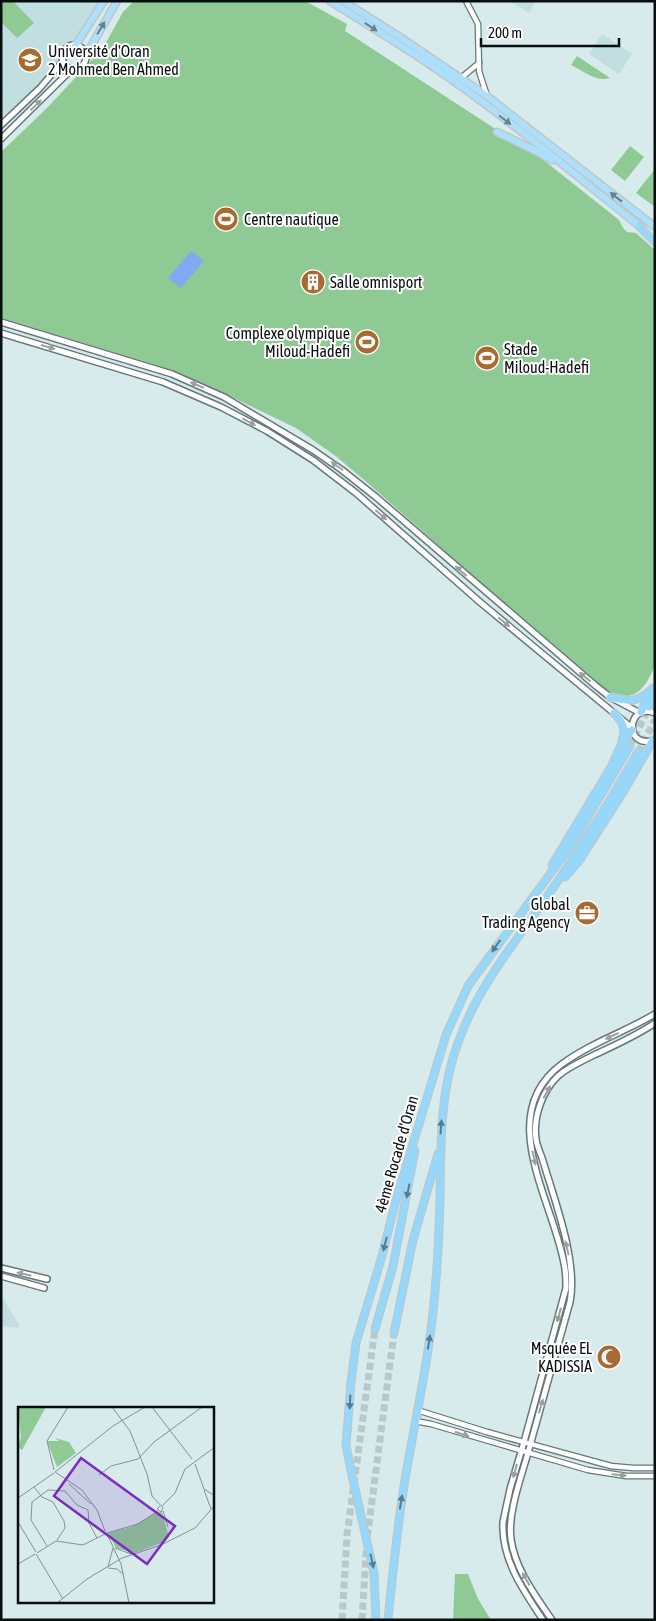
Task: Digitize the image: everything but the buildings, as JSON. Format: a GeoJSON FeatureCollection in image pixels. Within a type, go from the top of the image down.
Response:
{"type":"FeatureCollection","features":[{"type":"Feature","properties":{"kind":"highway"},"geometry":{"type":"LineString","coordinates":[[75,46],[104,1]]}},
{"type":"Feature","properties":{"kind":"highway"},"geometry":{"type":"LineString","coordinates":[[86,55],[117,1]]}},
{"type":"Feature","properties":{"kind":"highway"},"geometry":{"type":"LineString","coordinates":[[330,1],[429,64],[526,135],[655,238]]}},
{"type":"Feature","properties":{"kind":"highway"},"geometry":{"type":"LineString","coordinates":[[343,1],[375,20],[487,96],[655,227]]}},
{"type":"Feature","properties":{"kind":"highway"},"geometry":{"type":"LineString","coordinates":[[497,132],[536,150],[581,179]]}},
{"type":"Feature","properties":{"kind":"highway"},"geometry":{"type":"LineString","coordinates":[[639,226],[655,242]]}},
{"type":"Feature","properties":{"kind":"highway"},"geometry":{"type":"LineString","coordinates":[[610,696],[622,700],[636,700],[645,696],[654,686]]}},
{"type":"Feature","properties":{"kind":"highway"},"geometry":{"type":"LineString","coordinates":[[641,712],[654,686]]}},
{"type":"Feature","properties":{"kind":"highway"},"geometry":{"type":"LineString","coordinates":[[649,707],[655,698]]}},
{"type":"Feature","properties":{"kind":"highway"},"geometry":{"type":"LineString","coordinates":[[538,890],[611,767],[621,745],[624,734],[623,724],[614,713]]}},
{"type":"Feature","properties":{"kind":"highway"},"geometry":{"type":"LineString","coordinates":[[621,745],[632,729]]}},
{"type":"Feature","properties":{"kind":"highway"},"geometry":{"type":"LineString","coordinates":[[536,912],[579,861],[654,742]]}},
{"type":"Feature","properties":{"kind":"highway","name":"4ème Rocade d'Oran"},"geometry":{"type":"LineString","coordinates":[[376,1620],[374,1573],[350,1471],[346,1445],[356,1343],[382,1256],[396,1200],[446,1035],[468,986],[572,844],[630,746]]}},
{"type":"Feature","properties":{"kind":"highway","name":"4ème Rocade d'Oran"},"geometry":{"type":"LineString","coordinates":[[388,1620],[398,1521],[433,1315],[439,1228],[442,1109],[447,1079],[459,1039],[472,1009],[489,979],[570,864],[614,795],[638,752]]}},
{"type":"Feature","properties":{"kind":"highway"},"geometry":{"type":"LineString","coordinates":[[375,1329],[393,1266],[410,1185],[419,1125]]}},
{"type":"Feature","properties":{"kind":"highway"},"geometry":{"type":"LineString","coordinates":[[394,1333],[413,1240],[440,1146]]}},
{"type":"Feature","properties":{"kind":"main road"},"geometry":{"type":"LineString","coordinates":[[70,46],[81,48],[86,55],[83,65],[78,68],[67,66],[63,61],[65,50],[70,46]]}},
{"type":"Feature","properties":{"kind":"main road"},"geometry":{"type":"LineString","coordinates":[[1,125],[40,88],[63,61]]}},
{"type":"Feature","properties":{"kind":"main road"},"geometry":{"type":"LineString","coordinates":[[1,139],[72,68]]}},
{"type":"Feature","properties":{"kind":"main road"},"geometry":{"type":"LineString","coordinates":[[1,322],[172,374],[224,397],[270,423],[342,470],[376,497],[571,666],[610,696],[641,712],[655,713]]}},
{"type":"Feature","properties":{"kind":"main road"},"geometry":{"type":"LineString","coordinates":[[1,334],[163,382],[221,407],[267,431],[313,460],[356,493],[481,602],[632,729]]}},
{"type":"Feature","properties":{"kind":"main road"},"geometry":{"type":"LineString","coordinates":[[267,431],[270,423]]}},
{"type":"Feature","properties":{"kind":"main road"},"geometry":{"type":"LineString","coordinates":[[641,712],[634,719],[632,729],[634,735],[643,741],[654,742]]}},
{"type":"Feature","properties":{"kind":"main road"},"geometry":{"type":"LineString","coordinates":[[543,1620],[511,1568],[503,1530],[510,1489],[566,1288],[565,1269],[530,1143],[529,1120],[535,1099],[544,1081],[560,1065],[576,1054],[655,1014]]}},
{"type":"Feature","properties":{"kind":"main road"},"geometry":{"type":"LineString","coordinates":[[552,1620],[535,1596],[517,1563],[510,1536],[510,1522],[573,1286],[572,1270],[564,1235],[536,1140],[536,1121],[547,1090],[557,1077],[579,1062],[642,1032],[655,1023]]}},
{"type":"Feature","properties":{"kind":"main road"},"geometry":{"type":"LineString","coordinates":[[1,1268],[47,1279]]}},
{"type":"Feature","properties":{"kind":"main road"},"geometry":{"type":"LineString","coordinates":[[1,1276],[44,1288]]}},
{"type":"Feature","properties":{"kind":"street"},"geometry":{"type":"LineString","coordinates":[[466,1],[478,24],[481,79],[487,96]]}},
{"type":"Feature","properties":{"kind":"street"},"geometry":{"type":"LineString","coordinates":[[461,78],[479,62]]}},
{"type":"Feature","properties":{"kind":"street"},"geometry":{"type":"LineString","coordinates":[[417,1410],[611,1466],[655,1468]]}},
{"type":"Feature","properties":{"kind":"street"},"geometry":{"type":"LineString","coordinates":[[415,1421],[528,1452],[564,1464],[609,1474],[655,1476]]}},
{"type":"Feature","properties":{"kind":"shaded area","name":"Université d'Oran 2 Mohmed Ben Ahmed"},"geometry":{"type":"Polygon","coordinates":[[[1,1],[101,1],[81,37],[60,49],[56,70],[1,125],[1,1]]]}},
{"type":"Feature","properties":{"kind":"shaded area"},"geometry":{"type":"Polygon","coordinates":[[[510,1],[536,1],[529,13],[510,1]]]}},
{"type":"Feature","properties":{"kind":"shaded area"},"geometry":{"type":"Polygon","coordinates":[[[602,34],[632,54],[619,74],[589,54],[602,34]]]}},
{"type":"Feature","properties":{"kind":"shaded area"},"geometry":{"type":"Polygon","coordinates":[[[1,1295],[19,1325],[18,1328],[1,1326],[1,1295]]]}},
{"type":"Feature","properties":{"kind":"green space"},"geometry":{"type":"Polygon","coordinates":[[[1,1],[13,1],[34,23],[17,38],[1,22],[1,1]]]}},
{"type":"Feature","properties":{"kind":"green space","name":"Complexe olympique Miloud-Hadefi"},"geometry":{"type":"Polygon","coordinates":[[[134,1],[305,1],[347,24],[345,31],[546,162],[619,220],[627,232],[636,233],[655,250],[655,666],[647,682],[640,690],[632,695],[615,695],[599,685],[337,457],[296,428],[209,386],[156,365],[1,318],[1,152],[47,108],[103,48],[123,12],[134,1]]]}},
{"type":"Feature","properties":{"kind":"green space"},"geometry":{"type":"Polygon","coordinates":[[[577,56],[610,78],[600,79],[571,65],[577,56]]]}},
{"type":"Feature","properties":{"kind":"green space"},"geometry":{"type":"Polygon","coordinates":[[[630,146],[644,157],[625,181],[611,170],[630,146]]]}},
{"type":"Feature","properties":{"kind":"green space"},"geometry":{"type":"Polygon","coordinates":[[[655,169],[655,207],[636,193],[655,169]]]}},
{"type":"Feature","properties":{"kind":"green space"},"geometry":{"type":"Polygon","coordinates":[[[455,1574],[468,1574],[478,1599],[491,1620],[453,1620],[455,1574]]]}},
{"type":"Feature","properties":{"kind":"water"},"geometry":{"type":"Polygon","coordinates":[[[191,251],[204,261],[181,288],[168,278],[191,251]]]}},
{"type":"Feature","properties":{"kind":"tunnel"},"geometry":{"type":"LineString","coordinates":[[630,746],[649,707]]}},
{"type":"Feature","properties":{"kind":"tunnel"},"geometry":{"type":"LineString","coordinates":[[638,752],[655,720]]}},
{"type":"Feature","properties":{"kind":"tunnel"},"geometry":{"type":"LineString","coordinates":[[342,1620],[347,1535],[375,1329]]}},
{"type":"Feature","properties":{"kind":"tunnel"},"geometry":{"type":"LineString","coordinates":[[362,1620],[367,1539],[394,1333]]}},
{"type":"Feature","properties":{"kind":"place","name":"Université d'Oran 2 Mohmed Ben Ahmed"},"geometry":{"type":"Point","coordinates":[30,60]}},
{"type":"Feature","properties":{"kind":"place","name":"Centre nautique"},"geometry":{"type":"Point","coordinates":[226,219]}},
{"type":"Feature","properties":{"kind":"place","name":"Salle omnisport"},"geometry":{"type":"Point","coordinates":[313,282]}},
{"type":"Feature","properties":{"kind":"place","name":"Complexe olympique Miloud-Hadefi"},"geometry":{"type":"Point","coordinates":[367,342]}},
{"type":"Feature","properties":{"kind":"place","name":"Stade Miloud-Hadefi"},"geometry":{"type":"Point","coordinates":[487,358]}},
{"type":"Feature","properties":{"kind":"place","name":"Global Trading Agency"},"geometry":{"type":"Point","coordinates":[587,913]}},
{"type":"Feature","properties":{"kind":"place","name":"Msquée EL KADISSIA"},"geometry":{"type":"Point","coordinates":[609,1357]}}]}
